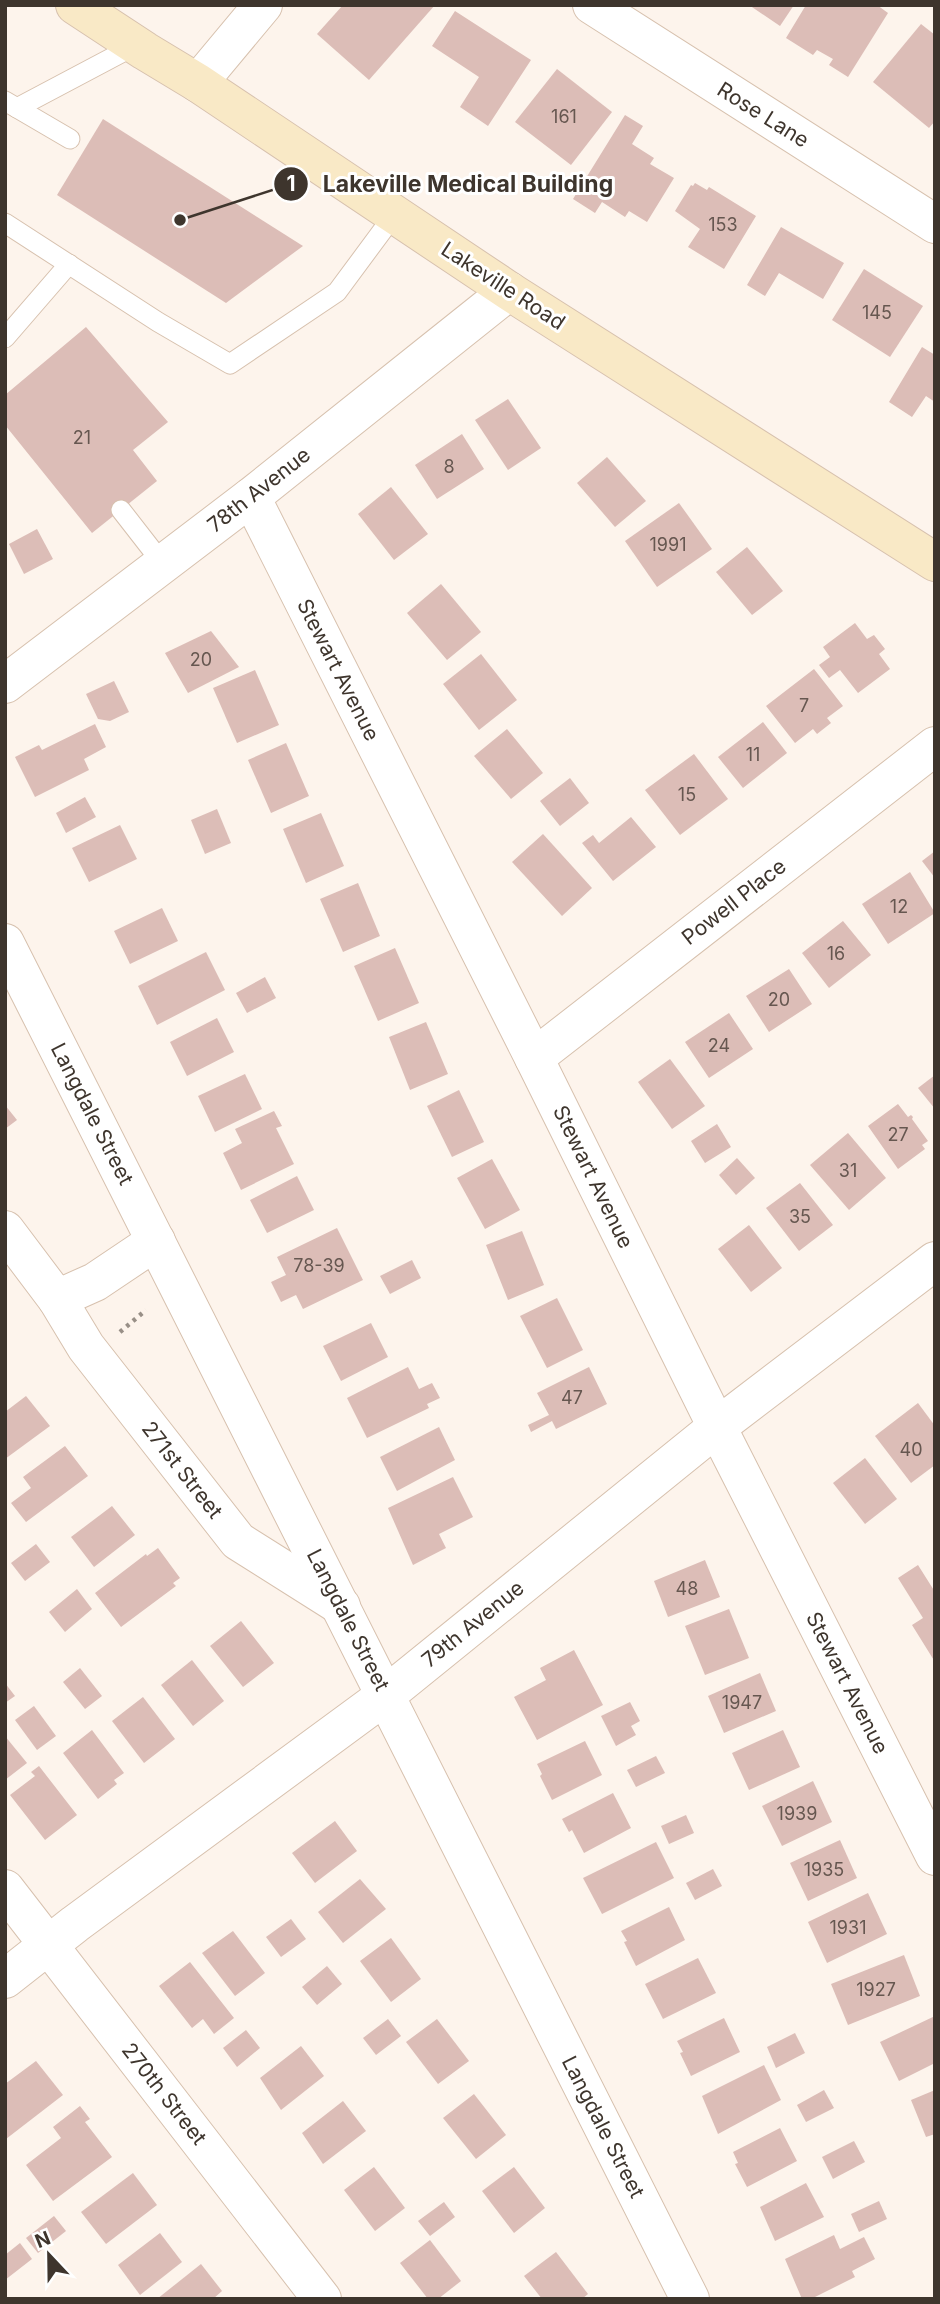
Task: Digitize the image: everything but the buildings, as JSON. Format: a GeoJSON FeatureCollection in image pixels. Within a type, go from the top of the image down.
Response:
{"type":"FeatureCollection","features":[{"type":"Feature","properties":{"kind":"main road","name":"Lakeville Road"},"geometry":{"type":"LineString","coordinates":[[75,5],[198,83],[509,291],[935,562]]}},
{"type":"Feature","properties":{"kind":"street"},"geometry":{"type":"LineString","coordinates":[[198,83],[263,5]]}},
{"type":"Feature","properties":{"kind":"street","name":"Rose Lane"},"geometry":{"type":"LineString","coordinates":[[592,5],[935,224]]}},
{"type":"Feature","properties":{"kind":"street","name":"78th Avenue"},"geometry":{"type":"LineString","coordinates":[[5,684],[251,496],[509,291]]}},
{"type":"Feature","properties":{"kind":"street","name":"Stewart Avenue"},"geometry":{"type":"LineString","coordinates":[[251,496],[717,1427],[922,1794],[935,1856]]}},
{"type":"Feature","properties":{"kind":"street","name":"Powell Place"},"geometry":{"type":"LineString","coordinates":[[534,1058],[935,746]]}},
{"type":"Feature","properties":{"kind":"street","name":"Langdale Street"},"geometry":{"type":"LineString","coordinates":[[5,943],[690,2299]]}},
{"type":"Feature","properties":{"kind":"street","name":"271st Street"},"geometry":{"type":"LineString","coordinates":[[5,1230],[57,1298],[86,1347],[238,1541],[341,1606]]}},
{"type":"Feature","properties":{"kind":"street"},"geometry":{"type":"LineString","coordinates":[[57,1298],[95,1282],[156,1241]]}},
{"type":"Feature","properties":{"kind":"street","name":"79th Avenue"},"geometry":{"type":"LineString","coordinates":[[5,1979],[386,1695],[717,1427],[935,1261]]}},
{"type":"Feature","properties":{"kind":"street","name":"270th Street"},"geometry":{"type":"LineString","coordinates":[[5,1889],[322,2299]]}},
{"type":"Feature","properties":{"kind":"lane"},"geometry":{"type":"LineString","coordinates":[[11,104],[136,45]]}},
{"type":"Feature","properties":{"kind":"lane"},"geometry":{"type":"LineString","coordinates":[[11,104],[70,139]]}},
{"type":"Feature","properties":{"kind":"lane"},"geometry":{"type":"LineString","coordinates":[[5,222],[158,322],[230,364],[337,292],[394,215]]}},
{"type":"Feature","properties":{"kind":"lane"},"geometry":{"type":"LineString","coordinates":[[5,338],[69,264]]}},
{"type":"Feature","properties":{"kind":"lane"},"geometry":{"type":"LineString","coordinates":[[121,510],[163,564]]}},
{"type":"Feature","properties":{"kind":"path"},"geometry":{"type":"LineString","coordinates":[[116,1335],[146,1310]]}},
{"type":"Feature","properties":{"kind":"place","name":"Lakeville Medical Building"},"geometry":{"type":"Point","coordinates":[180,220]}}]}
